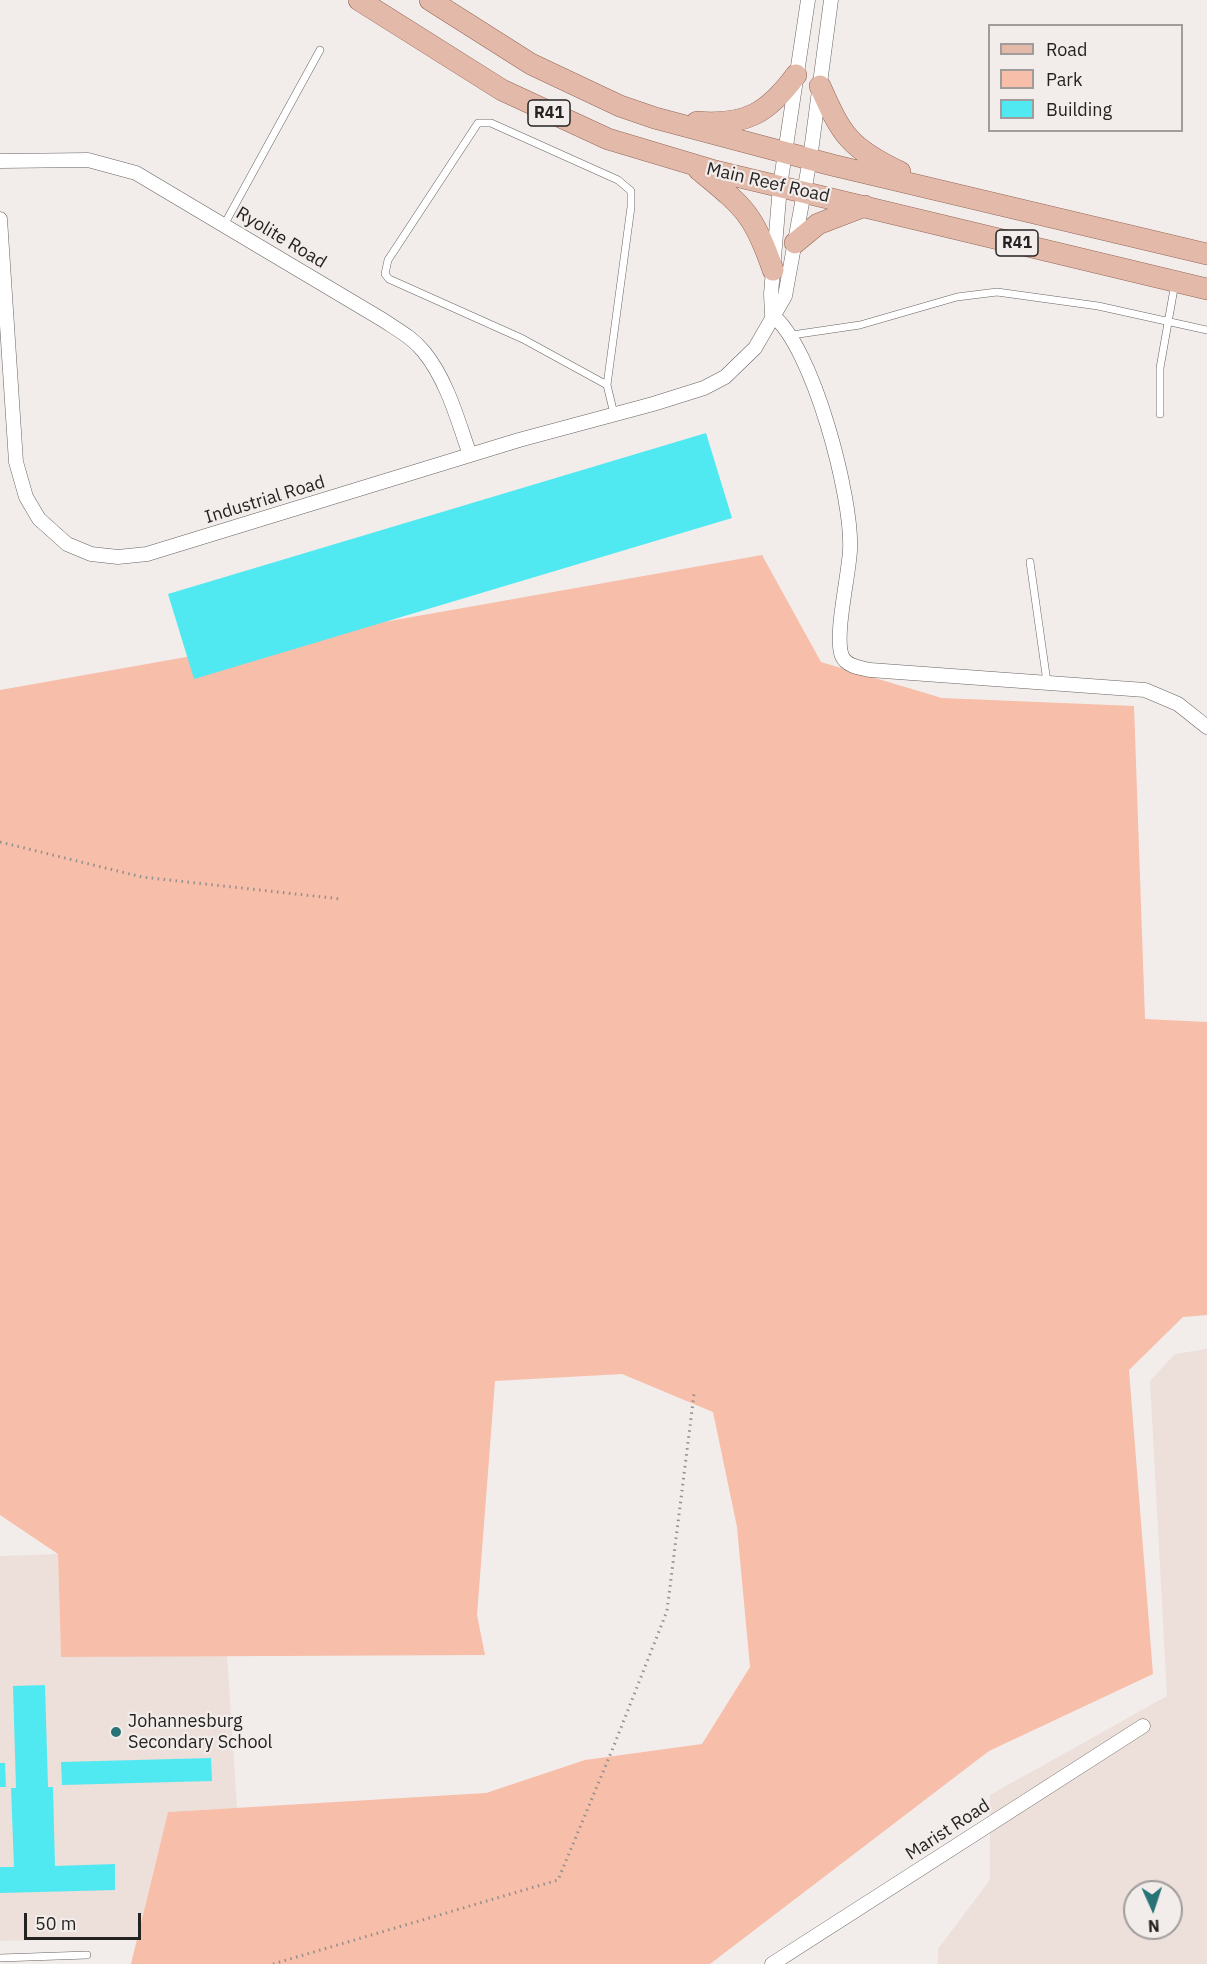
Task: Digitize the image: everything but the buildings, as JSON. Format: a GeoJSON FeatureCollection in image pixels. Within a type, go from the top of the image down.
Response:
{"type":"FeatureCollection","features":[{"type":"Feature","properties":{"kind":"main road","name":"Main Reef Road"},"geometry":{"type":"LineString","coordinates":[[359,0],[512,95],[608,139],[693,165],[1207,289]]}},
{"type":"Feature","properties":{"kind":"main road","name":"Main Reef Road"},"geometry":{"type":"LineString","coordinates":[[430,0],[531,64],[620,106],[655,118],[785,153],[1207,254]]}},
{"type":"Feature","properties":{"kind":"main road"},"geometry":{"type":"LineString","coordinates":[[655,118],[720,124],[738,122],[757,115],[772,103],[796,75]]}},
{"type":"Feature","properties":{"kind":"main road"},"geometry":{"type":"LineString","coordinates":[[820,86],[844,135],[859,150],[931,187]]}},
{"type":"Feature","properties":{"kind":"main road"},"geometry":{"type":"LineString","coordinates":[[693,165],[741,204],[752,218],[762,237],[773,270]]}},
{"type":"Feature","properties":{"kind":"main road"},"geometry":{"type":"LineString","coordinates":[[795,243],[818,224],[866,206]]}},
{"type":"Feature","properties":{"kind":"street"},"geometry":{"type":"LineString","coordinates":[[808,0],[780,186],[772,315],[792,336],[828,431],[847,498],[850,551],[840,641],[842,656],[846,662],[870,670],[1145,690],[1178,704],[1207,727]]}},
{"type":"Feature","properties":{"kind":"street","name":"Industrial Road"},"geometry":{"type":"LineString","coordinates":[[0,219],[14,434],[20,481],[39,519],[68,544],[91,554],[118,557],[147,554],[470,455],[704,388],[725,377],[755,348],[785,296],[810,159],[831,0]]}},
{"type":"Feature","properties":{"kind":"street","name":"Ryolite Road"},"geometry":{"type":"LineString","coordinates":[[0,161],[88,160],[136,173],[409,337],[434,367],[470,455]]}},
{"type":"Feature","properties":{"kind":"street","name":"Marist Road"},"geometry":{"type":"LineString","coordinates":[[772,1964],[1143,1726]]}},
{"type":"Feature","properties":{"kind":"lane"},"geometry":{"type":"LineString","coordinates":[[224,225],[320,50]]}},
{"type":"Feature","properties":{"kind":"lane"},"geometry":{"type":"LineString","coordinates":[[607,385],[523,339],[478,321],[389,279],[385,274],[388,260],[472,129],[481,122],[491,123],[618,180],[631,191],[631,207],[607,385],[614,414]]}},
{"type":"Feature","properties":{"kind":"lane"},"geometry":{"type":"LineString","coordinates":[[1160,414],[1159,388],[1166,321],[1175,282]]}},
{"type":"Feature","properties":{"kind":"lane"},"geometry":{"type":"LineString","coordinates":[[792,336],[860,325],[957,297],[997,292],[1098,306],[1207,330]]}},
{"type":"Feature","properties":{"kind":"lane"},"geometry":{"type":"LineString","coordinates":[[1030,562],[1047,682]]}},
{"type":"Feature","properties":{"kind":"lane"},"geometry":{"type":"LineString","coordinates":[[0,1958],[87,1955]]}},
{"type":"Feature","properties":{"kind":"path"},"geometry":{"type":"LineString","coordinates":[[0,842],[142,877],[341,899]]}},
{"type":"Feature","properties":{"kind":"path"},"geometry":{"type":"LineString","coordinates":[[273,1964],[558,1880],[613,1748],[666,1611],[694,1394]]}},
{"type":"Feature","properties":{"kind":"shaded area"},"geometry":{"type":"Polygon","coordinates":[[[1207,1349],[1207,1964],[938,1964],[938,1949],[990,1880],[990,1795],[1167,1696],[1150,1381],[1175,1354],[1207,1349]]]}},
{"type":"Feature","properties":{"kind":"shaded area","name":"Johannesburg Secondary School"},"geometry":{"type":"Polygon","coordinates":[[[58,1554],[61,1657],[227,1654],[237,1808],[168,1812],[137,1937],[0,1941],[0,1556],[58,1554]]]}},
{"type":"Feature","properties":{"kind":"green space"},"geometry":{"type":"Polygon","coordinates":[[[762,555],[821,662],[942,698],[1134,706],[1145,1019],[1207,1022],[1207,1315],[1183,1317],[1129,1370],[1153,1674],[989,1751],[710,1964],[131,1964],[168,1812],[486,1793],[585,1760],[702,1744],[750,1667],[737,1527],[713,1412],[622,1374],[495,1381],[477,1615],[485,1655],[61,1657],[58,1554],[0,1515],[0,690],[762,555]]]}},
{"type":"Feature","properties":{"kind":"place","name":"Johannesburg Secondary School"},"geometry":{"type":"Point","coordinates":[116,1732]}}]}
